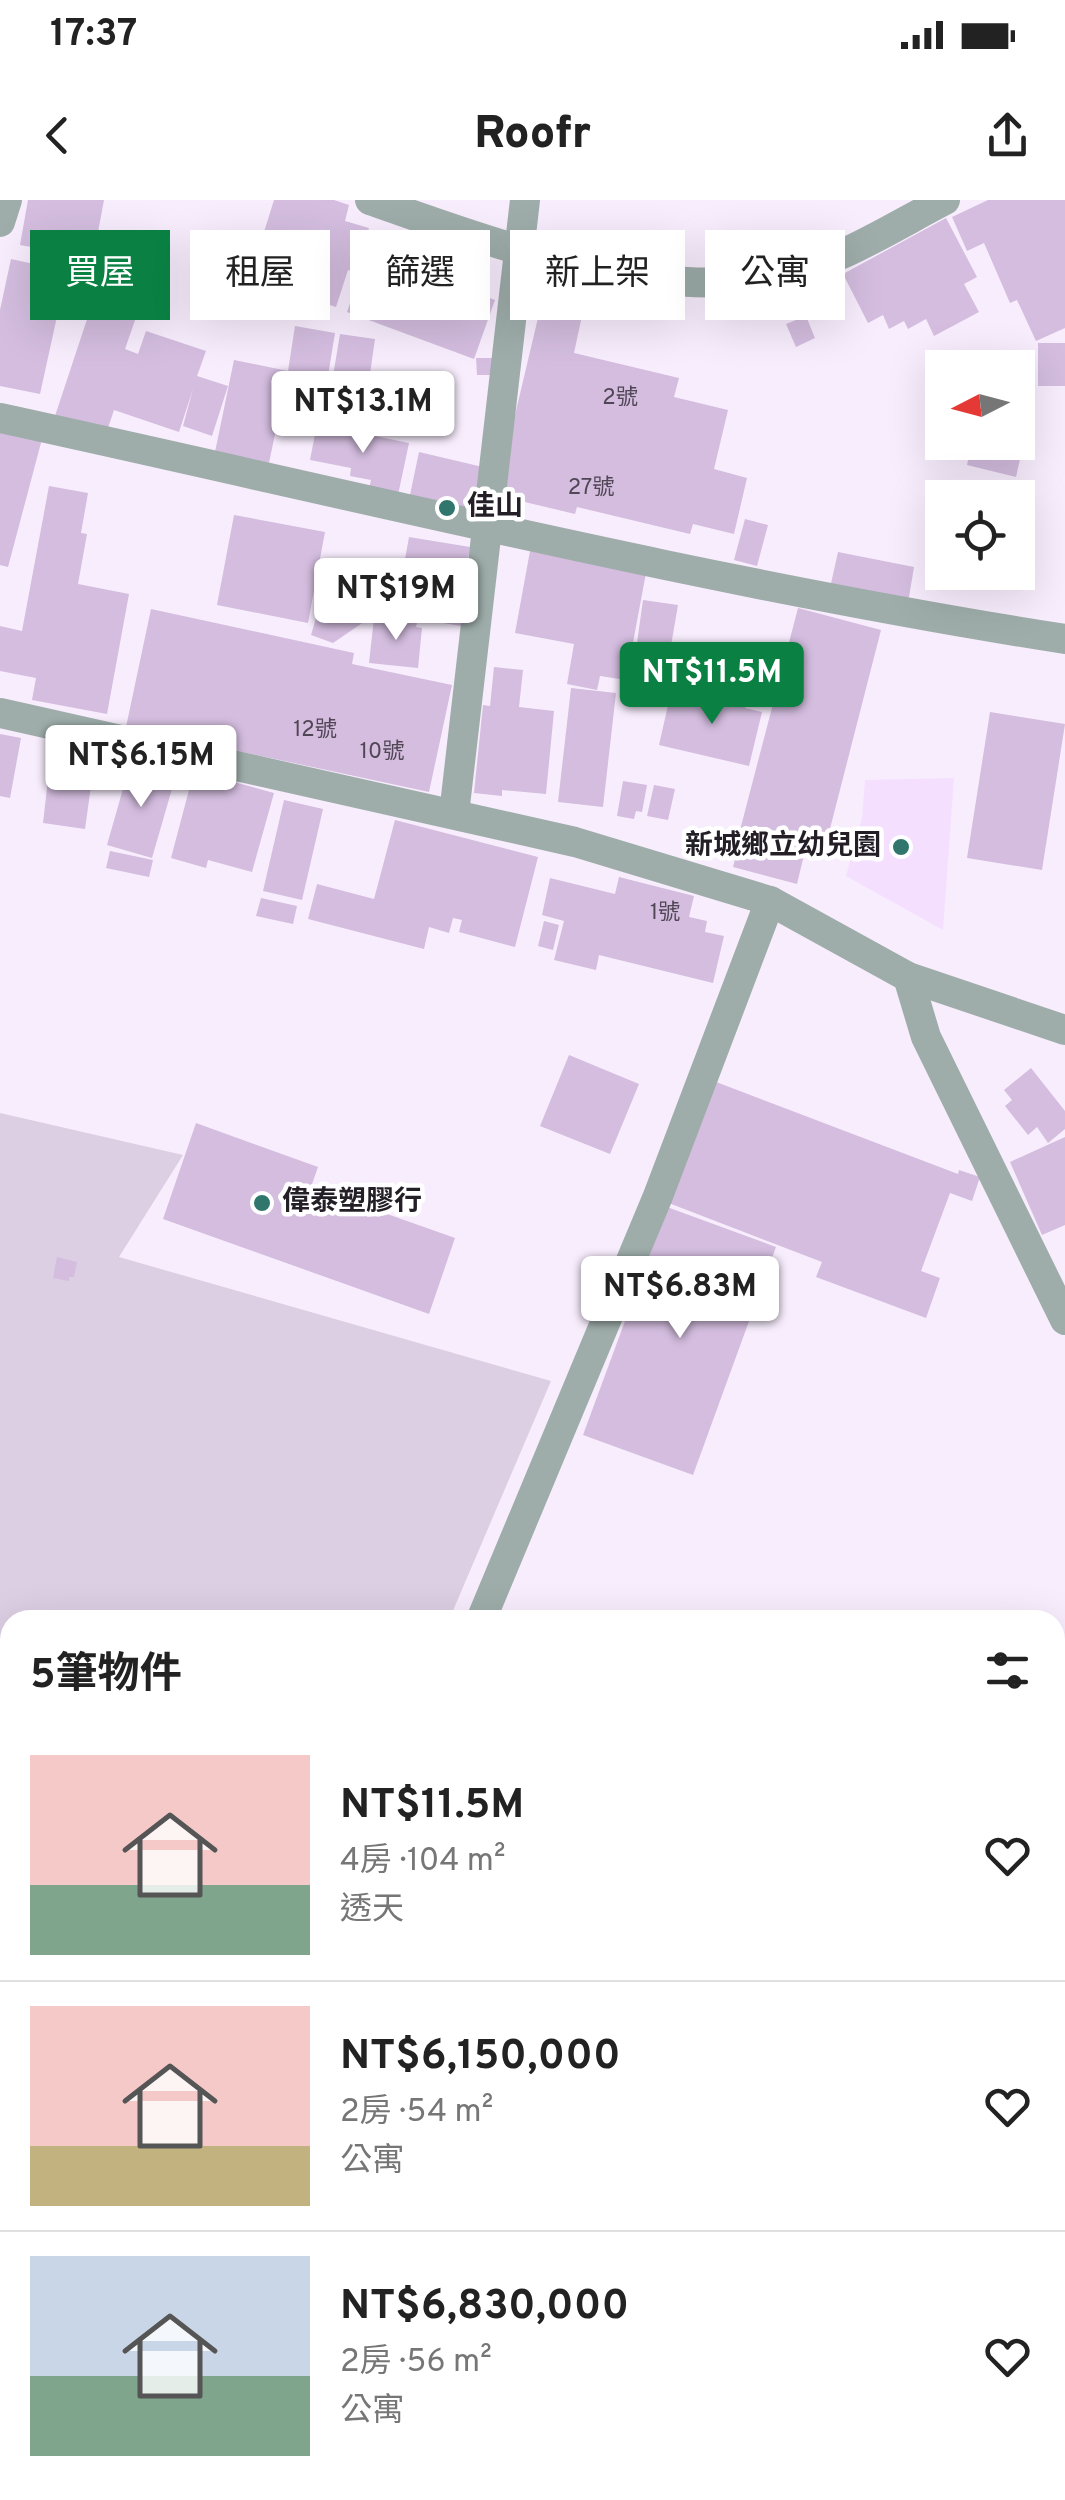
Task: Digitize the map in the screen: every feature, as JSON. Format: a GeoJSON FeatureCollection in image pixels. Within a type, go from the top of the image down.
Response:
{"type":"FeatureCollection","features":[{"type":"Feature","properties":{"kind":"street"},"geometry":{"type":"LineString","coordinates":[[0,222],[7,200]]}},
{"type":"Feature","properties":{"kind":"street"},"geometry":{"type":"LineString","coordinates":[[370,200],[510,249]]}},
{"type":"Feature","properties":{"kind":"street"},"geometry":{"type":"LineString","coordinates":[[523,230],[525,200]]}},
{"type":"Feature","properties":{"kind":"street"},"geometry":{"type":"LineString","coordinates":[[685,283],[779,276],[838,254],[945,200]]}},
{"type":"Feature","properties":{"kind":"street"},"geometry":{"type":"LineString","coordinates":[[454,814],[514,320]]}},
{"type":"Feature","properties":{"kind":"street"},"geometry":{"type":"LineString","coordinates":[[0,418],[314,490],[856,605],[1065,639]]}},
{"type":"Feature","properties":{"kind":"street"},"geometry":{"type":"LineString","coordinates":[[0,713],[575,842],[770,901],[908,977],[1065,1030]]}},
{"type":"Feature","properties":{"kind":"street"},"geometry":{"type":"LineString","coordinates":[[484,1610],[658,1196],[770,901]]}},
{"type":"Feature","properties":{"kind":"street"},"geometry":{"type":"LineString","coordinates":[[908,977],[926,1037],[1065,1320]]}},
{"type":"Feature","properties":{"kind":"shaded area","name":"新城鄉立幼兒園"},"geometry":{"type":"Polygon","coordinates":[[[954,778],[943,930],[846,876],[862,818],[865,780],[954,778]]]}},
{"type":"Feature","properties":{"kind":"shaded area"},"geometry":{"type":"Polygon","coordinates":[[[0,1113],[183,1155],[119,1257],[551,1381],[453,1610],[0,1610],[0,1113]]]}},
{"type":"Feature","properties":{"kind":"building"},"geometry":{"type":"Polygon","coordinates":[[[28,200],[104,200],[98,230],[30,230],[30,247],[20,245],[28,200]]]}},
{"type":"Feature","properties":{"kind":"building"},"geometry":{"type":"Polygon","coordinates":[[[274,200],[334,200],[349,205],[345,221],[369,228],[350,230],[350,271],[336,307],[330,305],[330,230],[265,230],[274,200]]]}},
{"type":"Feature","properties":{"kind":"building"},"geometry":{"type":"Polygon","coordinates":[[[988,200],[1065,200],[1065,328],[1036,341],[1017,300],[1010,303],[984,243],[967,251],[952,217],[988,200]]]}},
{"type":"Feature","properties":{"kind":"building"},"geometry":{"type":"Polygon","coordinates":[[[946,218],[977,277],[964,284],[979,312],[934,336],[926,319],[908,329],[904,321],[889,329],[883,315],[868,323],[845,273],[946,218]]]}},
{"type":"Feature","properties":{"kind":"building"},"geometry":{"type":"Polygon","coordinates":[[[11,259],[30,263],[30,320],[56,320],[40,394],[0,386],[0,310],[11,259]]]}},
{"type":"Feature","properties":{"kind":"building"},"geometry":{"type":"Polygon","coordinates":[[[87,320],[135,320],[125,349],[138,354],[146,331],[206,351],[197,376],[228,386],[212,436],[183,426],[193,389],[179,432],[114,410],[106,434],[55,416],[87,320]]]}},
{"type":"Feature","properties":{"kind":"building"},"geometry":{"type":"Polygon","coordinates":[[[369,320],[488,320],[474,359],[369,320]]]}},
{"type":"Feature","properties":{"kind":"building"},"geometry":{"type":"Polygon","coordinates":[[[537,320],[581,320],[574,353],[679,378],[674,397],[728,410],[714,469],[747,478],[734,534],[693,524],[690,534],[577,507],[575,514],[496,495],[537,320]]]}},
{"type":"Feature","properties":{"kind":"building"},"geometry":{"type":"Polygon","coordinates":[[[808,320],[815,338],[796,347],[786,324],[808,320]]]}},
{"type":"Feature","properties":{"kind":"building"},"geometry":{"type":"Polygon","coordinates":[[[295,326],[335,333],[327,382],[287,376],[269,463],[215,452],[234,360],[288,371],[295,326]]]}},
{"type":"Feature","properties":{"kind":"building"},"geometry":{"type":"Polygon","coordinates":[[[340,334],[375,339],[369,381],[333,376],[340,334]]]}},
{"type":"Feature","properties":{"kind":"building"},"geometry":{"type":"Polygon","coordinates":[[[1038,343],[1065,343],[1065,386],[1038,386],[1038,343]]]}},
{"type":"Feature","properties":{"kind":"building"},"geometry":{"type":"Polygon","coordinates":[[[476,358],[495,358],[496,375],[477,375],[476,358]]]}},
{"type":"Feature","properties":{"kind":"building"},"geometry":{"type":"Polygon","coordinates":[[[377,384],[404,389],[396,428],[369,421],[377,384]]]}},
{"type":"Feature","properties":{"kind":"building"},"geometry":{"type":"Polygon","coordinates":[[[317,424],[409,443],[398,495],[369,489],[371,480],[350,476],[351,468],[310,460],[317,424]]]}},
{"type":"Feature","properties":{"kind":"building"},"geometry":{"type":"Polygon","coordinates":[[[0,428],[42,439],[8,567],[0,565],[0,428]]]}},
{"type":"Feature","properties":{"kind":"building"},"geometry":{"type":"Polygon","coordinates":[[[419,452],[487,468],[478,511],[410,495],[419,452]]]}},
{"type":"Feature","properties":{"kind":"building"},"geometry":{"type":"Polygon","coordinates":[[[968,460],[1020,460],[1016,477],[967,465],[968,460]]]}},
{"type":"Feature","properties":{"kind":"building"},"geometry":{"type":"Polygon","coordinates":[[[49,486],[88,493],[81,533],[87,534],[78,584],[129,594],[107,714],[32,700],[36,678],[0,671],[0,626],[22,631],[49,486]]]}},
{"type":"Feature","properties":{"kind":"building"},"geometry":{"type":"Polygon","coordinates":[[[234,515],[325,532],[308,623],[217,605],[234,515]]]}},
{"type":"Feature","properties":{"kind":"building"},"geometry":{"type":"Polygon","coordinates":[[[745,519],[768,525],[757,566],[734,560],[745,519]]]}},
{"type":"Feature","properties":{"kind":"building"},"geometry":{"type":"Polygon","coordinates":[[[409,537],[470,547],[465,577],[475,578],[467,627],[395,615],[409,537]]]}},
{"type":"Feature","properties":{"kind":"building"},"geometry":{"type":"Polygon","coordinates":[[[530,551],[646,573],[626,680],[600,676],[597,690],[567,684],[574,644],[515,633],[530,551]]]}},
{"type":"Feature","properties":{"kind":"building"},"geometry":{"type":"Polygon","coordinates":[[[838,552],[914,567],[908,603],[830,588],[838,552]]]}},
{"type":"Feature","properties":{"kind":"building"},"geometry":{"type":"Polygon","coordinates":[[[329,574],[367,583],[371,617],[333,643],[311,635],[329,574]]]}},
{"type":"Feature","properties":{"kind":"building"},"geometry":{"type":"Polygon","coordinates":[[[643,600],[678,605],[668,663],[635,657],[643,600]]]}},
{"type":"Feature","properties":{"kind":"building"},"geometry":{"type":"Polygon","coordinates":[[[798,608],[881,630],[823,856],[739,834],[798,608]]]}},
{"type":"Feature","properties":{"kind":"building"},"geometry":{"type":"Polygon","coordinates":[[[151,609],[354,653],[352,664],[452,685],[429,792],[126,727],[151,609]]]}},
{"type":"Feature","properties":{"kind":"building"},"geometry":{"type":"Polygon","coordinates":[[[374,618],[417,623],[416,627],[422,628],[418,668],[369,663],[374,618]]]}},
{"type":"Feature","properties":{"kind":"building"},"geometry":{"type":"Polygon","coordinates":[[[634,660],[668,665],[663,698],[630,692],[634,660]]]}},
{"type":"Feature","properties":{"kind":"building"},"geometry":{"type":"Polygon","coordinates":[[[494,667],[523,670],[519,707],[554,711],[546,794],[502,790],[502,796],[474,793],[483,705],[490,706],[494,667]]]}},
{"type":"Feature","properties":{"kind":"building"},"geometry":{"type":"Polygon","coordinates":[[[571,688],[616,693],[603,807],[558,802],[571,688]]]}},
{"type":"Feature","properties":{"kind":"building"},"geometry":{"type":"Polygon","coordinates":[[[711,691],[747,700],[745,708],[762,712],[749,766],[659,745],[671,692],[710,701],[711,691]]]}},
{"type":"Feature","properties":{"kind":"building"},"geometry":{"type":"Polygon","coordinates":[[[990,712],[1065,724],[1042,870],[967,858],[990,712]]]}},
{"type":"Feature","properties":{"kind":"building"},"geometry":{"type":"Polygon","coordinates":[[[0,734],[21,738],[10,798],[0,796],[0,734]]]}},
{"type":"Feature","properties":{"kind":"building"},"geometry":{"type":"Polygon","coordinates":[[[52,744],[96,750],[85,829],[43,823],[52,744]]]}},
{"type":"Feature","properties":{"kind":"building"},"geometry":{"type":"Polygon","coordinates":[[[131,761],[176,775],[152,858],[107,845],[131,761]]]}},
{"type":"Feature","properties":{"kind":"building"},"geometry":{"type":"Polygon","coordinates":[[[194,771],[274,793],[252,872],[208,860],[206,868],[171,858],[194,771]]]}},
{"type":"Feature","properties":{"kind":"building"},"geometry":{"type":"Polygon","coordinates":[[[623,781],[647,785],[642,812],[636,811],[634,819],[617,816],[623,781]]]}},
{"type":"Feature","properties":{"kind":"building"},"geometry":{"type":"Polygon","coordinates":[[[654,785],[675,789],[668,820],[647,816],[654,785]]]}},
{"type":"Feature","properties":{"kind":"building"},"geometry":{"type":"Polygon","coordinates":[[[284,800],[323,809],[302,900],[263,891],[284,800]]]}},
{"type":"Feature","properties":{"kind":"building"},"geometry":{"type":"Polygon","coordinates":[[[395,820],[538,857],[515,947],[459,932],[462,920],[453,918],[449,933],[429,927],[424,949],[308,919],[317,884],[374,899],[395,820]]]}},
{"type":"Feature","properties":{"kind":"building"},"geometry":{"type":"Polygon","coordinates":[[[741,837],[804,855],[797,884],[733,867],[741,837]]]}},
{"type":"Feature","properties":{"kind":"building"},"geometry":{"type":"Polygon","coordinates":[[[110,851],[153,860],[149,877],[106,868],[110,851]]]}},
{"type":"Feature","properties":{"kind":"building"},"geometry":{"type":"Polygon","coordinates":[[[619,877],[694,896],[689,917],[707,921],[705,932],[724,936],[713,983],[599,955],[596,970],[554,960],[564,921],[542,915],[550,878],[615,894],[619,877]]]}},
{"type":"Feature","properties":{"kind":"building"},"geometry":{"type":"Polygon","coordinates":[[[261,898],[297,906],[293,924],[256,916],[261,898]]]}},
{"type":"Feature","properties":{"kind":"building"},"geometry":{"type":"Polygon","coordinates":[[[544,921],[559,925],[553,950],[538,946],[544,921]]]}},
{"type":"Feature","properties":{"kind":"building"},"geometry":{"type":"Polygon","coordinates":[[[569,1055],[639,1084],[610,1154],[540,1126],[569,1055]]]}},
{"type":"Feature","properties":{"kind":"building"},"geometry":{"type":"Polygon","coordinates":[[[1031,1068],[1065,1111],[1065,1129],[1048,1143],[1037,1127],[1028,1135],[1005,1106],[1012,1100],[1004,1090],[1031,1068]]]}},
{"type":"Feature","properties":{"kind":"building"},"geometry":{"type":"Polygon","coordinates":[[[711,1080],[958,1174],[959,1170],[980,1177],[972,1201],[950,1193],[921,1271],[940,1278],[926,1318],[816,1277],[822,1262],[666,1202],[711,1080]]]}},
{"type":"Feature","properties":{"kind":"building","name":"偉泰塑膠行"},"geometry":{"type":"Polygon","coordinates":[[[196,1123],[318,1167],[311,1187],[455,1238],[429,1314],[163,1219],[196,1123]]]}},
{"type":"Feature","properties":{"kind":"building"},"geometry":{"type":"Polygon","coordinates":[[[1065,1137],[1065,1225],[1042,1235],[1010,1162],[1065,1137]]]}},
{"type":"Feature","properties":{"kind":"building"},"geometry":{"type":"Polygon","coordinates":[[[667,1207],[776,1247],[693,1475],[583,1435],[667,1207]]]}},
{"type":"Feature","properties":{"kind":"building"},"geometry":{"type":"Polygon","coordinates":[[[57,1257],[77,1262],[74,1277],[69,1277],[69,1281],[53,1278],[57,1257]]]}},
{"type":"Feature","properties":{"kind":"place","name":"佳山"},"geometry":{"type":"Point","coordinates":[447,508]}},
{"type":"Feature","properties":{"kind":"place","name":"新城鄉立幼兒園"},"geometry":{"type":"Point","coordinates":[901,847]}},
{"type":"Feature","properties":{"kind":"place","name":"偉泰塑膠行"},"geometry":{"type":"Point","coordinates":[262,1203]}}]}
